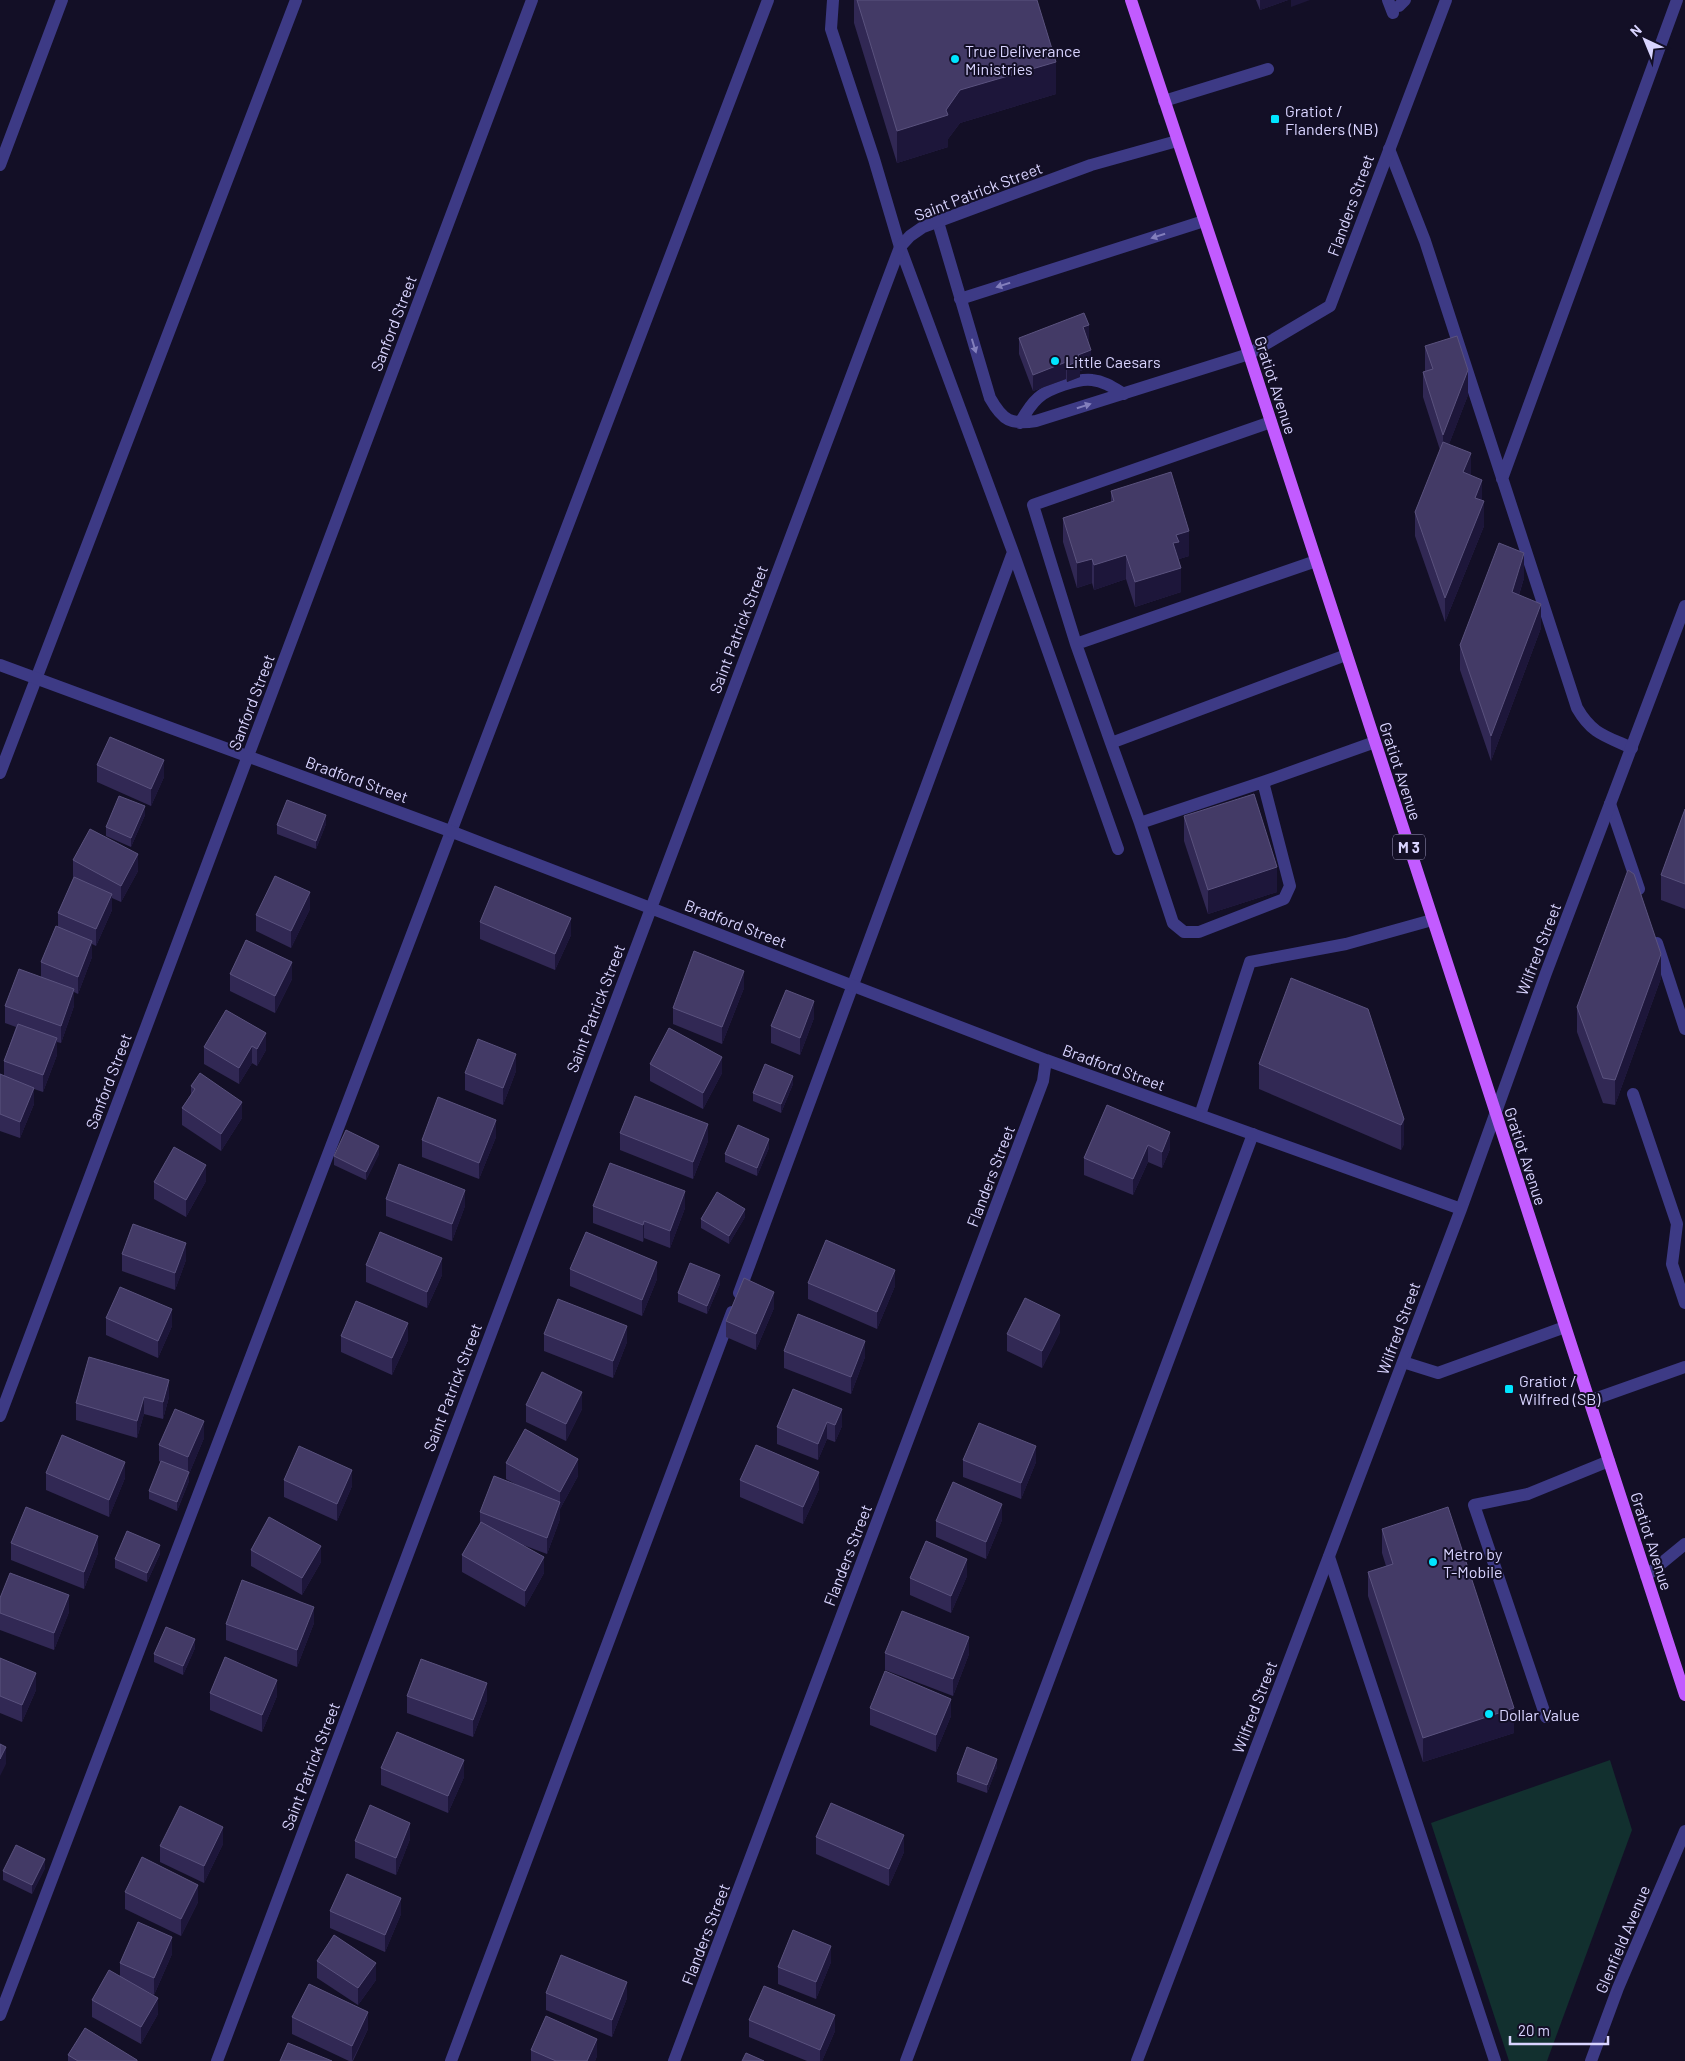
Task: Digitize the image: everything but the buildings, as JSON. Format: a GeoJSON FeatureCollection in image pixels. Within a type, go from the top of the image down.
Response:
{"type":"FeatureCollection","features":[{"type":"Feature","properties":{"kind":"main road","name":"Gratiot Avenue"},"geometry":{"type":"LineString","coordinates":[[1131,0],[1249,354],[1685,1695]]}},
{"type":"Feature","properties":{"kind":"street"},"geometry":{"type":"LineString","coordinates":[[0,165],[62,0]]}},
{"type":"Feature","properties":{"kind":"street"},"geometry":{"type":"LineString","coordinates":[[0,773],[296,0]]}},
{"type":"Feature","properties":{"kind":"street","name":"Sanford Street"},"geometry":{"type":"LineString","coordinates":[[0,1416],[532,0]]}},
{"type":"Feature","properties":{"kind":"street"},"geometry":{"type":"LineString","coordinates":[[0,2015],[768,0]]}},
{"type":"Feature","properties":{"kind":"street"},"geometry":{"type":"LineString","coordinates":[[833,0],[831,29],[874,159],[900,247],[1118,849]]}},
{"type":"Feature","properties":{"kind":"street","name":"Flanders Street"},"geometry":{"type":"LineString","coordinates":[[1020,423],[1036,421],[1249,354],[1330,306],[1446,0]]}},
{"type":"Feature","properties":{"kind":"street"},"geometry":{"type":"LineString","coordinates":[[1502,479],[1677,0]]}},
{"type":"Feature","properties":{"kind":"street"},"geometry":{"type":"LineString","coordinates":[[1164,101],[1268,70]]}},
{"type":"Feature","properties":{"kind":"street","name":"Saint Patrick Street"},"geometry":{"type":"LineString","coordinates":[[216,2061],[900,247],[910,236],[923,227],[1091,165],[1177,141]]}},
{"type":"Feature","properties":{"kind":"street"},"geometry":{"type":"LineString","coordinates":[[1389,149],[1425,241],[1577,708],[1585,722],[1596,732],[1632,748]]}},
{"type":"Feature","properties":{"kind":"street"},"geometry":{"type":"LineString","coordinates":[[960,299],[1204,220]]}},
{"type":"Feature","properties":{"kind":"street"},"geometry":{"type":"LineString","coordinates":[[938,222],[990,398],[1002,416],[1007,420],[1020,423],[1029,407],[1040,396],[1080,380],[1104,382],[1124,394]]}},
{"type":"Feature","properties":{"kind":"street"},"geometry":{"type":"LineString","coordinates":[[1263,782],[1290,886],[1284,899],[1198,932],[1184,932],[1173,923],[1140,822],[1076,644],[1033,505],[1271,422]]}},
{"type":"Feature","properties":{"kind":"street"},"geometry":{"type":"LineString","coordinates":[[452,2061],[853,986],[1012,552]]}},
{"type":"Feature","properties":{"kind":"street"},"geometry":{"type":"LineString","coordinates":[[1076,644],[1316,561]]}},
{"type":"Feature","properties":{"kind":"street","name":"Wilfred Street"},"geometry":{"type":"LineString","coordinates":[[1137,2061],[1461,1209],[1495,1113],[1685,606]]}},
{"type":"Feature","properties":{"kind":"street"},"geometry":{"type":"LineString","coordinates":[[1111,743],[1346,655]]}},
{"type":"Feature","properties":{"kind":"street","name":"Bradford Street"},"geometry":{"type":"LineString","coordinates":[[0,665],[450,831],[1046,1060],[1461,1209]]}},
{"type":"Feature","properties":{"kind":"street"},"geometry":{"type":"LineString","coordinates":[[1140,822],[1263,782],[1374,742]]}},
{"type":"Feature","properties":{"kind":"street"},"geometry":{"type":"LineString","coordinates":[[1610,804],[1642,898]]}},
{"type":"Feature","properties":{"kind":"street"},"geometry":{"type":"LineString","coordinates":[[1200,1115],[1250,962],[1346,944],[1432,920]]}},
{"type":"Feature","properties":{"kind":"street"},"geometry":{"type":"LineString","coordinates":[[1654,935],[1685,1029]]}},
{"type":"Feature","properties":{"kind":"street","name":"Flanders Street"},"geometry":{"type":"LineString","coordinates":[[674,2061],[1043,1081],[1046,1060]]}},
{"type":"Feature","properties":{"kind":"street"},"geometry":{"type":"LineString","coordinates":[[1633,1094],[1677,1224],[1672,1264],[1685,1303]]}},
{"type":"Feature","properties":{"kind":"street"},"geometry":{"type":"LineString","coordinates":[[906,2061],[1253,1134]]}},
{"type":"Feature","properties":{"kind":"street"},"geometry":{"type":"LineString","coordinates":[[1403,1362],[1438,1373],[1565,1327]]}},
{"type":"Feature","properties":{"kind":"street"},"geometry":{"type":"LineString","coordinates":[[1589,1400],[1685,1367]]}},
{"type":"Feature","properties":{"kind":"street"},"geometry":{"type":"LineString","coordinates":[[1546,1717],[1474,1505],[1528,1494],[1608,1461]]}},
{"type":"Feature","properties":{"kind":"street"},"geometry":{"type":"LineString","coordinates":[[1646,1576],[1685,1544]]}},
{"type":"Feature","properties":{"kind":"street"},"geometry":{"type":"LineString","coordinates":[[1329,1557],[1495,2061]]}},
{"type":"Feature","properties":{"kind":"street","name":"Glenfield Avenue"},"geometry":{"type":"LineString","coordinates":[[1591,2061],[1618,1988],[1685,1831]]}},
{"type":"Feature","properties":{"kind":"green space"},"geometry":{"type":"Polygon","coordinates":[[[1610,1760],[1632,1830],[1547,2061],[1509,2061],[1431,1823],[1610,1760]]]}},
{"type":"Feature","properties":{"kind":"place","name":"True Deliverance Ministries"},"geometry":{"type":"Point","coordinates":[955,59]}},
{"type":"Feature","properties":{"kind":"place","name":"Gratiot / Flanders (NB)"},"geometry":{"type":"Point","coordinates":[1275,119]}},
{"type":"Feature","properties":{"kind":"place","name":"Little Caesars"},"geometry":{"type":"Point","coordinates":[1055,361]}},
{"type":"Feature","properties":{"kind":"place","name":"Gratiot / Wilfred (SB)"},"geometry":{"type":"Point","coordinates":[1509,1389]}},
{"type":"Feature","properties":{"kind":"place","name":"Metro by T-Mobile"},"geometry":{"type":"Point","coordinates":[1433,1562]}},
{"type":"Feature","properties":{"kind":"place","name":"Dollar Value"},"geometry":{"type":"Point","coordinates":[1489,1714]}}]}
